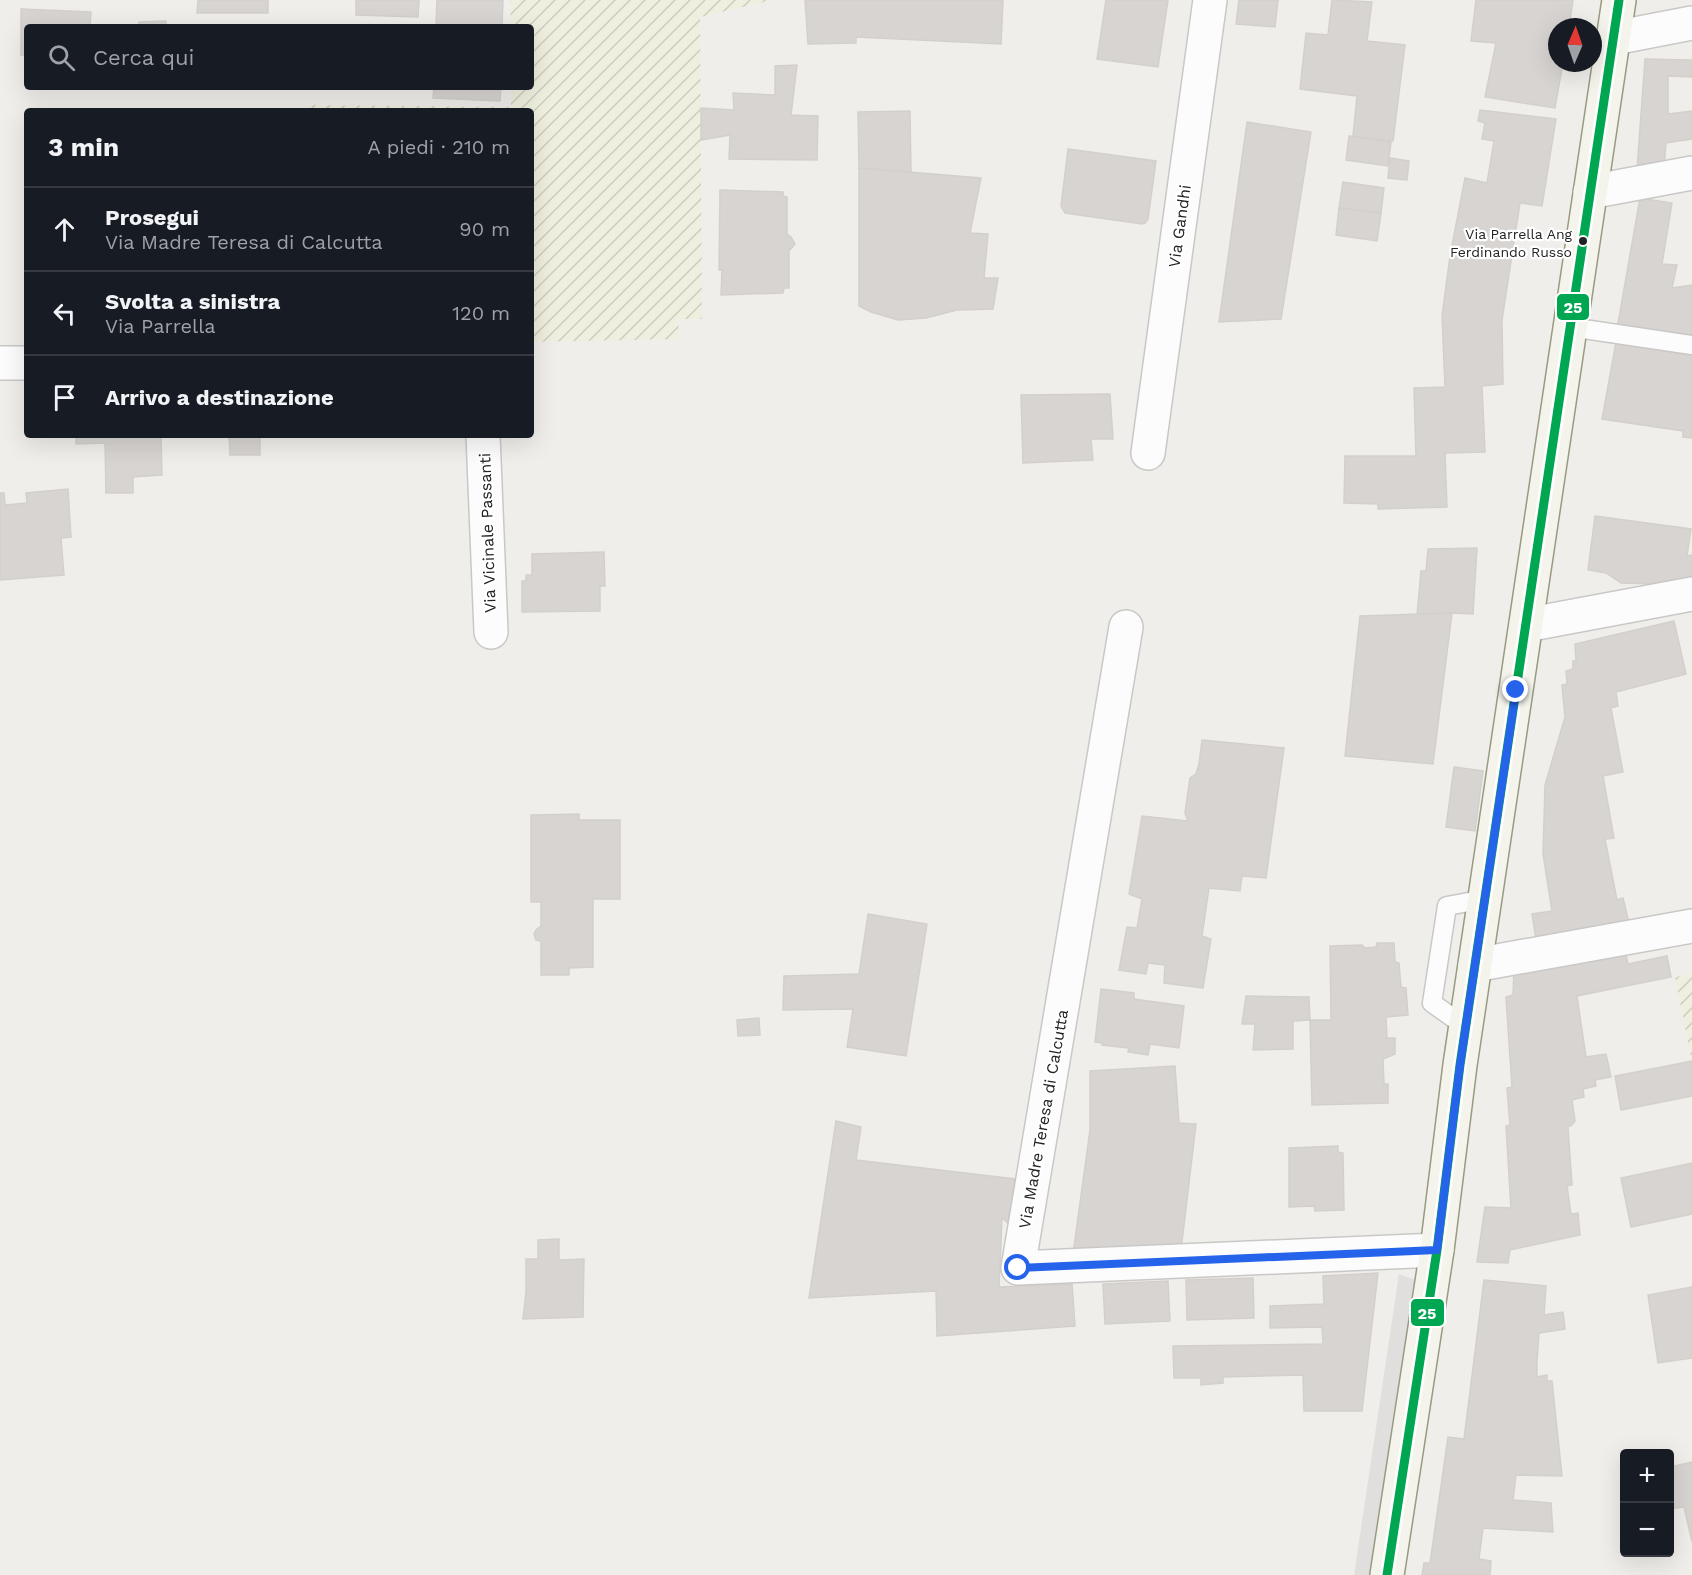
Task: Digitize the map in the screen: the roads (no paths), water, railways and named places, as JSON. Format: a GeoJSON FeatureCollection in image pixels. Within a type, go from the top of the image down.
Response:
{"type":"FeatureCollection","features":[{"type":"Feature","properties":{"kind":"street","name":"Via Gandhi"},"geometry":{"type":"LineString","coordinates":[[1148,453],[1210,0]]}},
{"type":"Feature","properties":{"kind":"street"},"geometry":{"type":"LineString","coordinates":[[1387,1575],[1437,1250],[1475,965],[1619,0]]}},
{"type":"Feature","properties":{"kind":"street"},"geometry":{"type":"LineString","coordinates":[[1614,38],[1692,23]]}},
{"type":"Feature","properties":{"kind":"street"},"geometry":{"type":"LineString","coordinates":[[1590,192],[1692,173]]}},
{"type":"Feature","properties":{"kind":"street"},"geometry":{"type":"LineString","coordinates":[[0,363],[24,363]]}},
{"type":"Feature","properties":{"kind":"street","name":"Via Vicinale Passanti"},"geometry":{"type":"LineString","coordinates":[[483,438],[491,632]]}},
{"type":"Feature","properties":{"kind":"street"},"geometry":{"type":"LineString","coordinates":[[1526,625],[1692,594]]}},
{"type":"Feature","properties":{"kind":"street","name":"Via Madre Teresa di Calcutta"},"geometry":{"type":"LineString","coordinates":[[1126,627],[1018,1268],[1437,1250]]}},
{"type":"Feature","properties":{"kind":"street"},"geometry":{"type":"LineString","coordinates":[[1475,965],[1692,926]]}},
{"type":"Feature","properties":{"kind":"lane"},"geometry":{"type":"LineString","coordinates":[[1570,327],[1692,345]]}},
{"type":"Feature","properties":{"kind":"lane"},"geometry":{"type":"LineString","coordinates":[[1466,1028],[1432,1003],[1447,906],[1485,899]]}},
{"type":"Feature","properties":{"kind":"place","name":"Via Parrella Ang Ferdinando Russo"},"geometry":{"type":"Point","coordinates":[1583,241]}}]}
